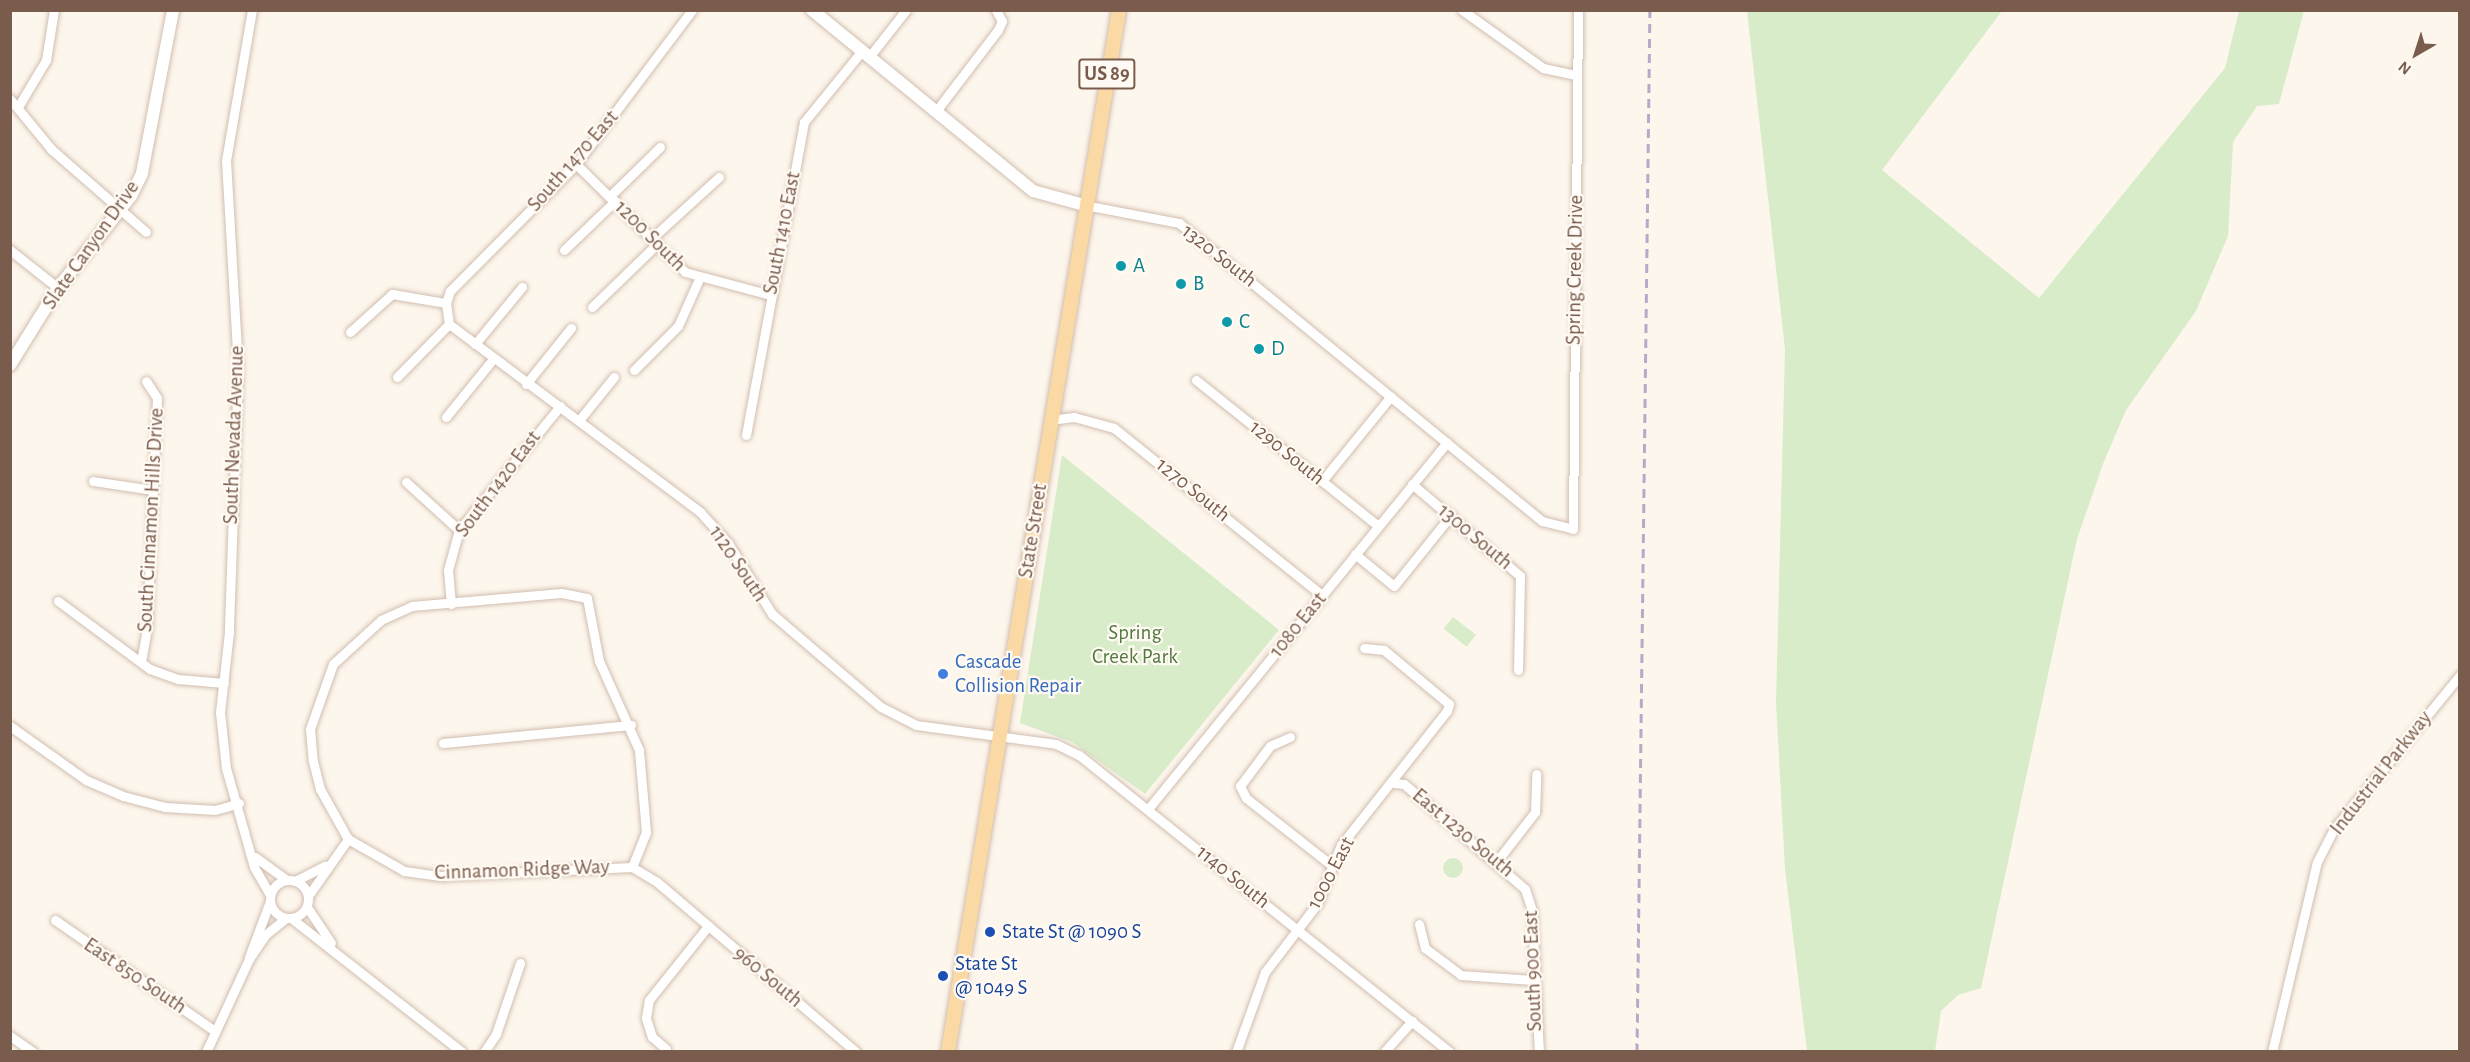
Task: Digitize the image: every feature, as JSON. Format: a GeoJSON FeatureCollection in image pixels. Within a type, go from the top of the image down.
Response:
{"type":"FeatureCollection","features":[{"type":"Feature","properties":{"kind":"main road","name":"State Street"},"geometry":{"type":"LineString","coordinates":[[948,1052],[1084,205],[1119,10]]}},
{"type":"Feature","properties":{"kind":"street"},"geometry":{"type":"LineString","coordinates":[[18,107],[46,60],[54,10]]}},
{"type":"Feature","properties":{"kind":"street","name":"Slate Canyon Drive"},"geometry":{"type":"LineString","coordinates":[[10,365],[58,288],[121,210],[142,173],[150,142],[174,10]]}},
{"type":"Feature","properties":{"kind":"street","name":"South Nevada Avenue"},"geometry":{"type":"LineString","coordinates":[[252,10],[226,160],[238,370],[221,743],[255,857],[254,867],[270,898]]}},
{"type":"Feature","properties":{"kind":"street","name":"South 1470 East"},"geometry":{"type":"LineString","coordinates":[[446,303],[465,275],[576,164],[662,57],[692,10]]}},
{"type":"Feature","properties":{"kind":"street","name":"1320 South"},"geometry":{"type":"LineString","coordinates":[[812,10],[1033,191],[1084,205],[1179,223],[1542,521],[1573,529]]}},
{"type":"Feature","properties":{"kind":"street","name":"South 1410 East"},"geometry":{"type":"LineString","coordinates":[[746,435],[804,122],[906,10]]}},
{"type":"Feature","properties":{"kind":"street"},"geometry":{"type":"LineString","coordinates":[[936,111],[1002,21],[996,10]]}},
{"type":"Feature","properties":{"kind":"street"},"geometry":{"type":"LineString","coordinates":[[1462,10],[1543,68],[1577,75]]}},
{"type":"Feature","properties":{"kind":"street","name":"Spring Creek Drive"},"geometry":{"type":"LineString","coordinates":[[1573,529],[1578,10]]}},
{"type":"Feature","properties":{"kind":"street"},"geometry":{"type":"LineString","coordinates":[[10,99],[51,149],[146,232]]}},
{"type":"Feature","properties":{"kind":"street"},"geometry":{"type":"LineString","coordinates":[[564,250],[660,147]]}},
{"type":"Feature","properties":{"kind":"street","name":"1200 South"},"geometry":{"type":"LineString","coordinates":[[576,164],[613,198],[654,242],[699,279],[771,295]]}},
{"type":"Feature","properties":{"kind":"street"},"geometry":{"type":"LineString","coordinates":[[592,307],[719,177]]}},
{"type":"Feature","properties":{"kind":"street"},"geometry":{"type":"LineString","coordinates":[[10,250],[58,288]]}},
{"type":"Feature","properties":{"kind":"street"},"geometry":{"type":"LineString","coordinates":[[634,370],[678,326],[699,279]]}},
{"type":"Feature","properties":{"kind":"street"},"geometry":{"type":"LineString","coordinates":[[475,344],[522,287]]}},
{"type":"Feature","properties":{"kind":"street"},"geometry":{"type":"LineString","coordinates":[[350,332],[392,294],[446,303],[449,324],[397,377]]}},
{"type":"Feature","properties":{"kind":"street","name":"1120 South"},"geometry":{"type":"LineString","coordinates":[[449,324],[526,384],[580,419],[700,512],[728,543],[772,614],[881,707],[916,725],[1000,736]]}},
{"type":"Feature","properties":{"kind":"street"},"geometry":{"type":"LineString","coordinates":[[526,384],[571,328]]}},
{"type":"Feature","properties":{"kind":"street"},"geometry":{"type":"LineString","coordinates":[[446,417],[493,359]]}},
{"type":"Feature","properties":{"kind":"street"},"geometry":{"type":"LineString","coordinates":[[580,419],[614,376]]}},
{"type":"Feature","properties":{"kind":"street","name":"1290 South"},"geometry":{"type":"LineString","coordinates":[[1196,380],[1378,526]]}},
{"type":"Feature","properties":{"kind":"street","name":"South Cinnamon Hills Drive"},"geometry":{"type":"LineString","coordinates":[[141,662],[157,398],[146,381]]}},
{"type":"Feature","properties":{"kind":"street"},"geometry":{"type":"LineString","coordinates":[[1322,482],[1391,396]]}},
{"type":"Feature","properties":{"kind":"street","name":"South 1420 East"},"geometry":{"type":"LineString","coordinates":[[451,604],[448,570],[459,530],[560,406]]}},
{"type":"Feature","properties":{"kind":"street","name":"1270 South"},"geometry":{"type":"LineString","coordinates":[[1050,420],[1099,421],[1126,436],[1322,595]]}},
{"type":"Feature","properties":{"kind":"street","name":"1080 East"},"geometry":{"type":"LineString","coordinates":[[1148,809],[1447,442]]}},
{"type":"Feature","properties":{"kind":"street"},"geometry":{"type":"LineString","coordinates":[[93,481],[153,490]]}},
{"type":"Feature","properties":{"kind":"street"},"geometry":{"type":"LineString","coordinates":[[406,482],[459,530]]}},
{"type":"Feature","properties":{"kind":"street","name":"1300 South"},"geometry":{"type":"LineString","coordinates":[[1412,484],[1520,576],[1518,670]]}},
{"type":"Feature","properties":{"kind":"street"},"geometry":{"type":"LineString","coordinates":[[1355,554],[1394,586],[1451,515]]}},
{"type":"Feature","properties":{"kind":"street"},"geometry":{"type":"LineString","coordinates":[[332,945],[307,907],[308,896],[325,866],[348,839],[320,789],[313,762],[310,729],[318,695],[333,664],[381,620],[412,606],[561,593],[587,598],[599,661],[632,725],[646,832],[632,867]]}},
{"type":"Feature","properties":{"kind":"street"},"geometry":{"type":"LineString","coordinates":[[58,601],[141,662],[178,679],[224,683]]}},
{"type":"Feature","properties":{"kind":"street","name":"1000 East"},"geometry":{"type":"LineString","coordinates":[[1236,1052],[1265,972],[1323,893],[1331,865],[1341,845],[1394,783],[1448,708],[1384,650],[1364,648]]}},
{"type":"Feature","properties":{"kind":"street","name":"Industrial Parkway"},"geometry":{"type":"LineString","coordinates":[[2272,1052],[2317,862],[2334,829],[2460,675]]}},
{"type":"Feature","properties":{"kind":"street"},"geometry":{"type":"LineString","coordinates":[[443,743],[632,725]]}},
{"type":"Feature","properties":{"kind":"street"},"geometry":{"type":"LineString","coordinates":[[10,726],[86,780],[123,796],[165,807],[215,810],[239,803]]}},
{"type":"Feature","properties":{"kind":"street","name":"1140 South"},"geometry":{"type":"LineString","coordinates":[[1000,736],[1056,744],[1092,764],[1450,1052]]}},
{"type":"Feature","properties":{"kind":"street"},"geometry":{"type":"LineString","coordinates":[[1290,737],[1270,746],[1240,786],[1245,798],[1331,865]]}},
{"type":"Feature","properties":{"kind":"street"},"geometry":{"type":"LineString","coordinates":[[1497,861],[1535,812],[1536,774]]}},
{"type":"Feature","properties":{"kind":"street","name":"East 1230 South"},"geometry":{"type":"LineString","coordinates":[[1394,783],[1404,784],[1497,861],[1527,892]]}},
{"type":"Feature","properties":{"kind":"street","name":"Cinnamon Ridge Way"},"geometry":{"type":"LineString","coordinates":[[348,839],[404,871],[441,876],[632,867]]}},
{"type":"Feature","properties":{"kind":"street"},"geometry":{"type":"LineString","coordinates":[[255,857],[291,880],[308,896]]}},
{"type":"Feature","properties":{"kind":"street"},"geometry":{"type":"LineString","coordinates":[[249,959],[270,898],[291,880],[325,866]]}},
{"type":"Feature","properties":{"kind":"street","name":"960 South"},"geometry":{"type":"LineString","coordinates":[[632,867],[708,926],[856,1052]]}},
{"type":"Feature","properties":{"kind":"street","name":"South 900 East"},"geometry":{"type":"LineString","coordinates":[[1527,892],[1532,910],[1532,980],[1539,1052]]}},
{"type":"Feature","properties":{"kind":"street"},"geometry":{"type":"LineString","coordinates":[[270,898],[275,912],[332,945],[462,1052]]}},
{"type":"Feature","properties":{"kind":"street"},"geometry":{"type":"LineString","coordinates":[[206,1052],[249,959],[264,934],[307,907]]}},
{"type":"Feature","properties":{"kind":"street","name":"East 850 South"},"geometry":{"type":"LineString","coordinates":[[55,920],[215,1031]]}},
{"type":"Feature","properties":{"kind":"street"},"geometry":{"type":"LineString","coordinates":[[1419,924],[1425,948],[1461,975],[1532,980]]}},
{"type":"Feature","properties":{"kind":"street"},"geometry":{"type":"LineString","coordinates":[[666,1049],[652,1037],[646,1018],[649,1000],[708,926]]}},
{"type":"Feature","properties":{"kind":"street"},"geometry":{"type":"LineString","coordinates":[[484,1052],[496,1034],[520,963]]}},
{"type":"Feature","properties":{"kind":"street"},"geometry":{"type":"LineString","coordinates":[[1384,1052],[1412,1021]]}},
{"type":"Feature","properties":{"kind":"street"},"geometry":{"type":"LineString","coordinates":[[10,1036],[33,1052]]}},
{"type":"Feature","properties":{"kind":"green space"},"geometry":{"type":"Polygon","coordinates":[[[1747,11],[2002,11],[1882,170],[2039,298],[2225,68],[2239,11],[2304,11],[2279,104],[2257,106],[2233,142],[2228,236],[2196,311],[2126,410],[2103,464],[2077,539],[1981,988],[1958,995],[1941,1011],[1935,1051],[1807,1051],[1785,869],[1776,702],[1785,349],[1747,11]]]}},
{"type":"Feature","properties":{"kind":"green space","name":"Spring Creek Park"},"geometry":{"type":"Polygon","coordinates":[[[1062,455],[1279,630],[1145,794],[1072,742],[1020,723],[1062,455]]]}},
{"type":"Feature","properties":{"kind":"green space"},"geometry":{"type":"Polygon","coordinates":[[[1453,617],[1476,635],[1467,647],[1444,629],[1453,617]]]}},
{"type":"Feature","properties":{"kind":"green space"},"geometry":{"type":"Polygon","coordinates":[[[1449,858],[1457,858],[1463,864],[1463,872],[1457,878],[1449,878],[1443,872],[1443,864],[1449,858]]]}},
{"type":"Feature","properties":{"kind":"railway"},"geometry":{"type":"LineString","coordinates":[[1637,1052],[1650,10]]}},
{"type":"Feature","properties":{"kind":"place","name":"A"},"geometry":{"type":"Point","coordinates":[1121,266]}},
{"type":"Feature","properties":{"kind":"place","name":"B"},"geometry":{"type":"Point","coordinates":[1181,284]}},
{"type":"Feature","properties":{"kind":"place","name":"C"},"geometry":{"type":"Point","coordinates":[1227,322]}},
{"type":"Feature","properties":{"kind":"place","name":"D"},"geometry":{"type":"Point","coordinates":[1259,349]}},
{"type":"Feature","properties":{"kind":"place","name":"Cascade Collision Repair"},"geometry":{"type":"Point","coordinates":[943,674]}},
{"type":"Feature","properties":{"kind":"place","name":"State St @ 1090 S"},"geometry":{"type":"Point","coordinates":[990,932]}},
{"type":"Feature","properties":{"kind":"place","name":"State St @ 1049 S"},"geometry":{"type":"Point","coordinates":[943,976]}}]}
